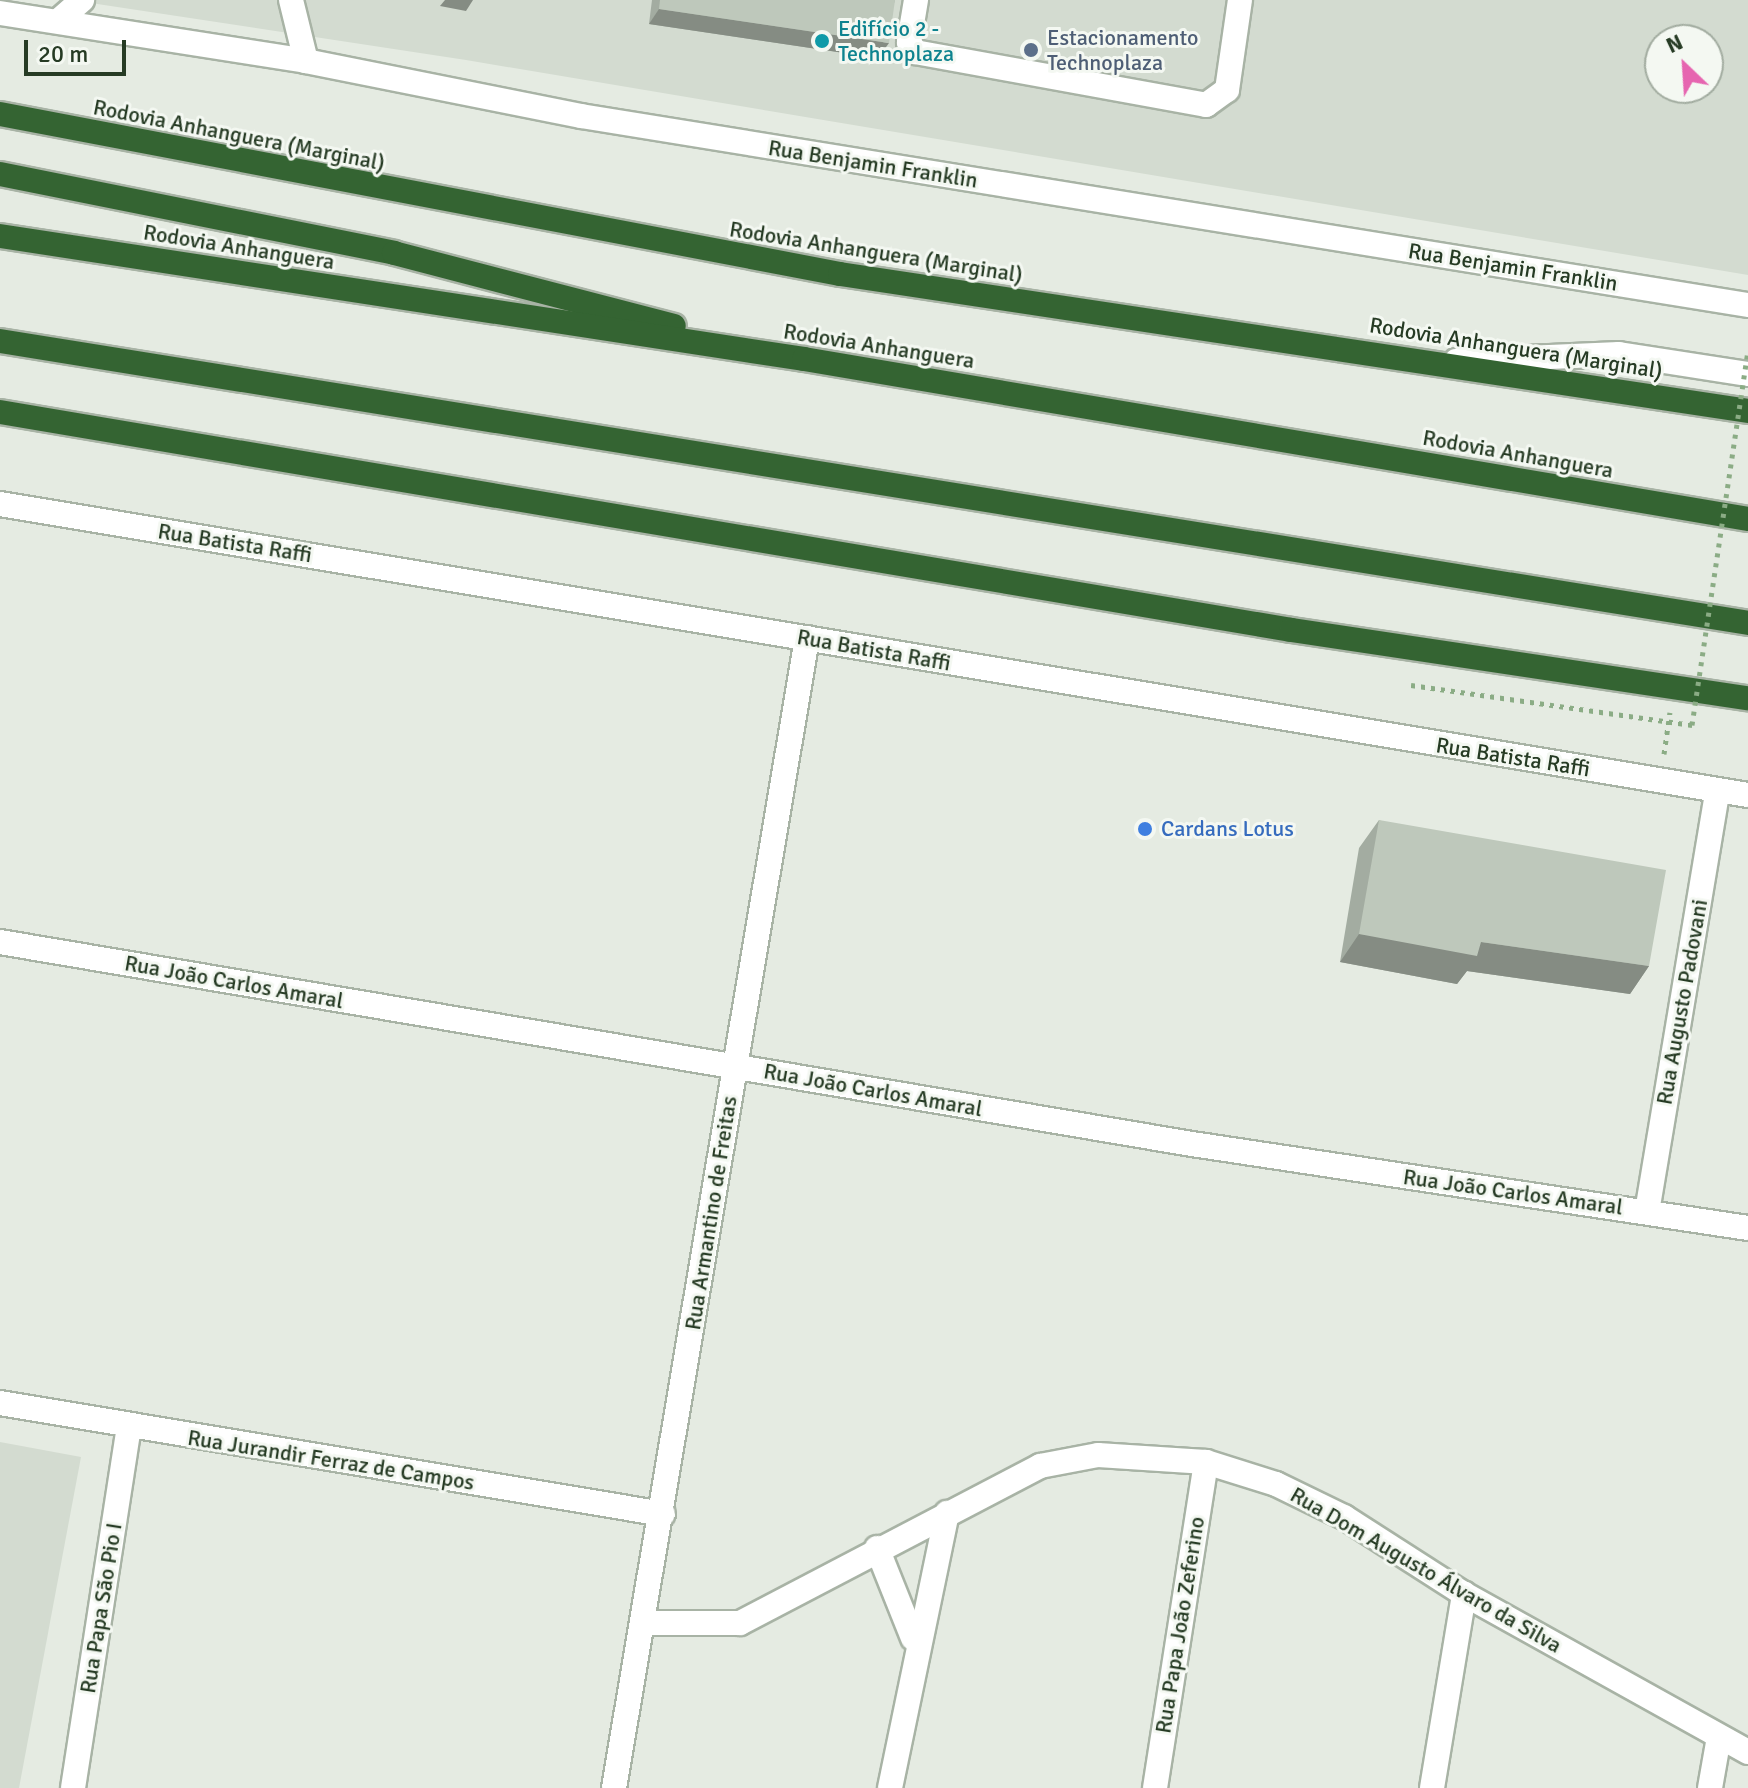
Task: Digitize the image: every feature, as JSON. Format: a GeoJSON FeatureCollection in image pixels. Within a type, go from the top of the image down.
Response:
{"type":"FeatureCollection","features":[{"type":"Feature","properties":{"kind":"highway","name":"Rodovia Anhanguera (Marginal)"},"geometry":{"type":"LineString","coordinates":[[0,114],[840,274],[1251,339],[1451,361],[1748,411]]}},
{"type":"Feature","properties":{"kind":"highway"},"geometry":{"type":"LineString","coordinates":[[0,174],[394,253],[804,359]]}},
{"type":"Feature","properties":{"kind":"highway","name":"Rodovia Anhanguera"},"geometry":{"type":"LineString","coordinates":[[0,236],[804,359],[1748,519]]}},
{"type":"Feature","properties":{"kind":"highway"},"geometry":{"type":"LineString","coordinates":[[0,341],[1748,623]]}},
{"type":"Feature","properties":{"kind":"highway"},"geometry":{"type":"LineString","coordinates":[[0,412],[1291,630],[1748,698]]}},
{"type":"Feature","properties":{"kind":"street"},"geometry":{"type":"LineString","coordinates":[[58,21],[82,0]]}},
{"type":"Feature","properties":{"kind":"street"},"geometry":{"type":"LineString","coordinates":[[291,0],[306,61]]}},
{"type":"Feature","properties":{"kind":"street"},"geometry":{"type":"LineString","coordinates":[[916,0],[909,42],[915,52],[1206,105],[1227,90],[1240,0]]}},
{"type":"Feature","properties":{"kind":"street","name":"Rua Benjamin Franklin"},"geometry":{"type":"LineString","coordinates":[[0,13],[306,61],[581,116],[1748,305]]}},
{"type":"Feature","properties":{"kind":"street"},"geometry":{"type":"LineString","coordinates":[[1451,361],[1619,354],[1748,374]]}},
{"type":"Feature","properties":{"kind":"street","name":"Rua Batista Raffi"},"geometry":{"type":"LineString","coordinates":[[0,504],[1748,795]]}},
{"type":"Feature","properties":{"kind":"street","name":"Rua Armantino de Freitas"},"geometry":{"type":"LineString","coordinates":[[614,1788],[663,1514],[807,638]]}},
{"type":"Feature","properties":{"kind":"street","name":"Rua Augusto Padovani"},"geometry":{"type":"LineString","coordinates":[[1647,1212],[1717,792]]}},
{"type":"Feature","properties":{"kind":"street","name":"Rua João Carlos Amaral"},"geometry":{"type":"LineString","coordinates":[[0,942],[735,1067],[1748,1228]]}},
{"type":"Feature","properties":{"kind":"street","name":"Rua Jurandir Ferraz de Campos"},"geometry":{"type":"LineString","coordinates":[[0,1403],[663,1514]]}},
{"type":"Feature","properties":{"kind":"street","name":"Rua Papa São Pio I"},"geometry":{"type":"LineString","coordinates":[[73,1788],[129,1427]]}},
{"type":"Feature","properties":{"kind":"street","name":"Rua Dom Augusto Álvaro da Silva"},"geometry":{"type":"LineString","coordinates":[[642,1623],[740,1623],[877,1548],[1040,1466],[1098,1455],[1206,1462],[1276,1484],[1344,1517],[1464,1594],[1748,1752]]}},
{"type":"Feature","properties":{"kind":"street","name":"Rua Papa João Zeferino"},"geometry":{"type":"LineString","coordinates":[[1155,1788],[1206,1462]]}},
{"type":"Feature","properties":{"kind":"street"},"geometry":{"type":"LineString","coordinates":[[890,1788],[914,1642],[947,1513]]}},
{"type":"Feature","properties":{"kind":"street"},"geometry":{"type":"LineString","coordinates":[[877,1548],[914,1642]]}},
{"type":"Feature","properties":{"kind":"street"},"geometry":{"type":"LineString","coordinates":[[1432,1788],[1464,1594]]}},
{"type":"Feature","properties":{"kind":"street"},"geometry":{"type":"LineString","coordinates":[[1710,1788],[1719,1737]]}},
{"type":"Feature","properties":{"kind":"path"},"geometry":{"type":"LineString","coordinates":[[1411,685],[1692,725],[1748,350]]}},
{"type":"Feature","properties":{"kind":"shaded area"},"geometry":{"type":"Polygon","coordinates":[[[71,0],[1748,0],[1748,275],[466,60],[71,0]]]}},
{"type":"Feature","properties":{"kind":"shaded area"},"geometry":{"type":"Polygon","coordinates":[[[0,1442],[81,1457],[19,1788],[0,1788],[0,1442]]]}},
{"type":"Feature","properties":{"kind":"building"},"geometry":{"type":"Polygon","coordinates":[[[660,0],[895,0],[889,43],[659,9],[660,0]]]}},
{"type":"Feature","properties":{"kind":"building"},"geometry":{"type":"Polygon","coordinates":[[[1379,820],[1666,870],[1649,966],[1481,942],[1477,956],[1359,934],[1379,820]]]}},
{"type":"Feature","properties":{"kind":"place","name":"Edifício 2 - Technoplaza"},"geometry":{"type":"Point","coordinates":[822,41]}},
{"type":"Feature","properties":{"kind":"place","name":"Estacionamento Technoplaza"},"geometry":{"type":"Point","coordinates":[1031,50]}},
{"type":"Feature","properties":{"kind":"place","name":"Cardans Lotus"},"geometry":{"type":"Point","coordinates":[1145,829]}}]}
